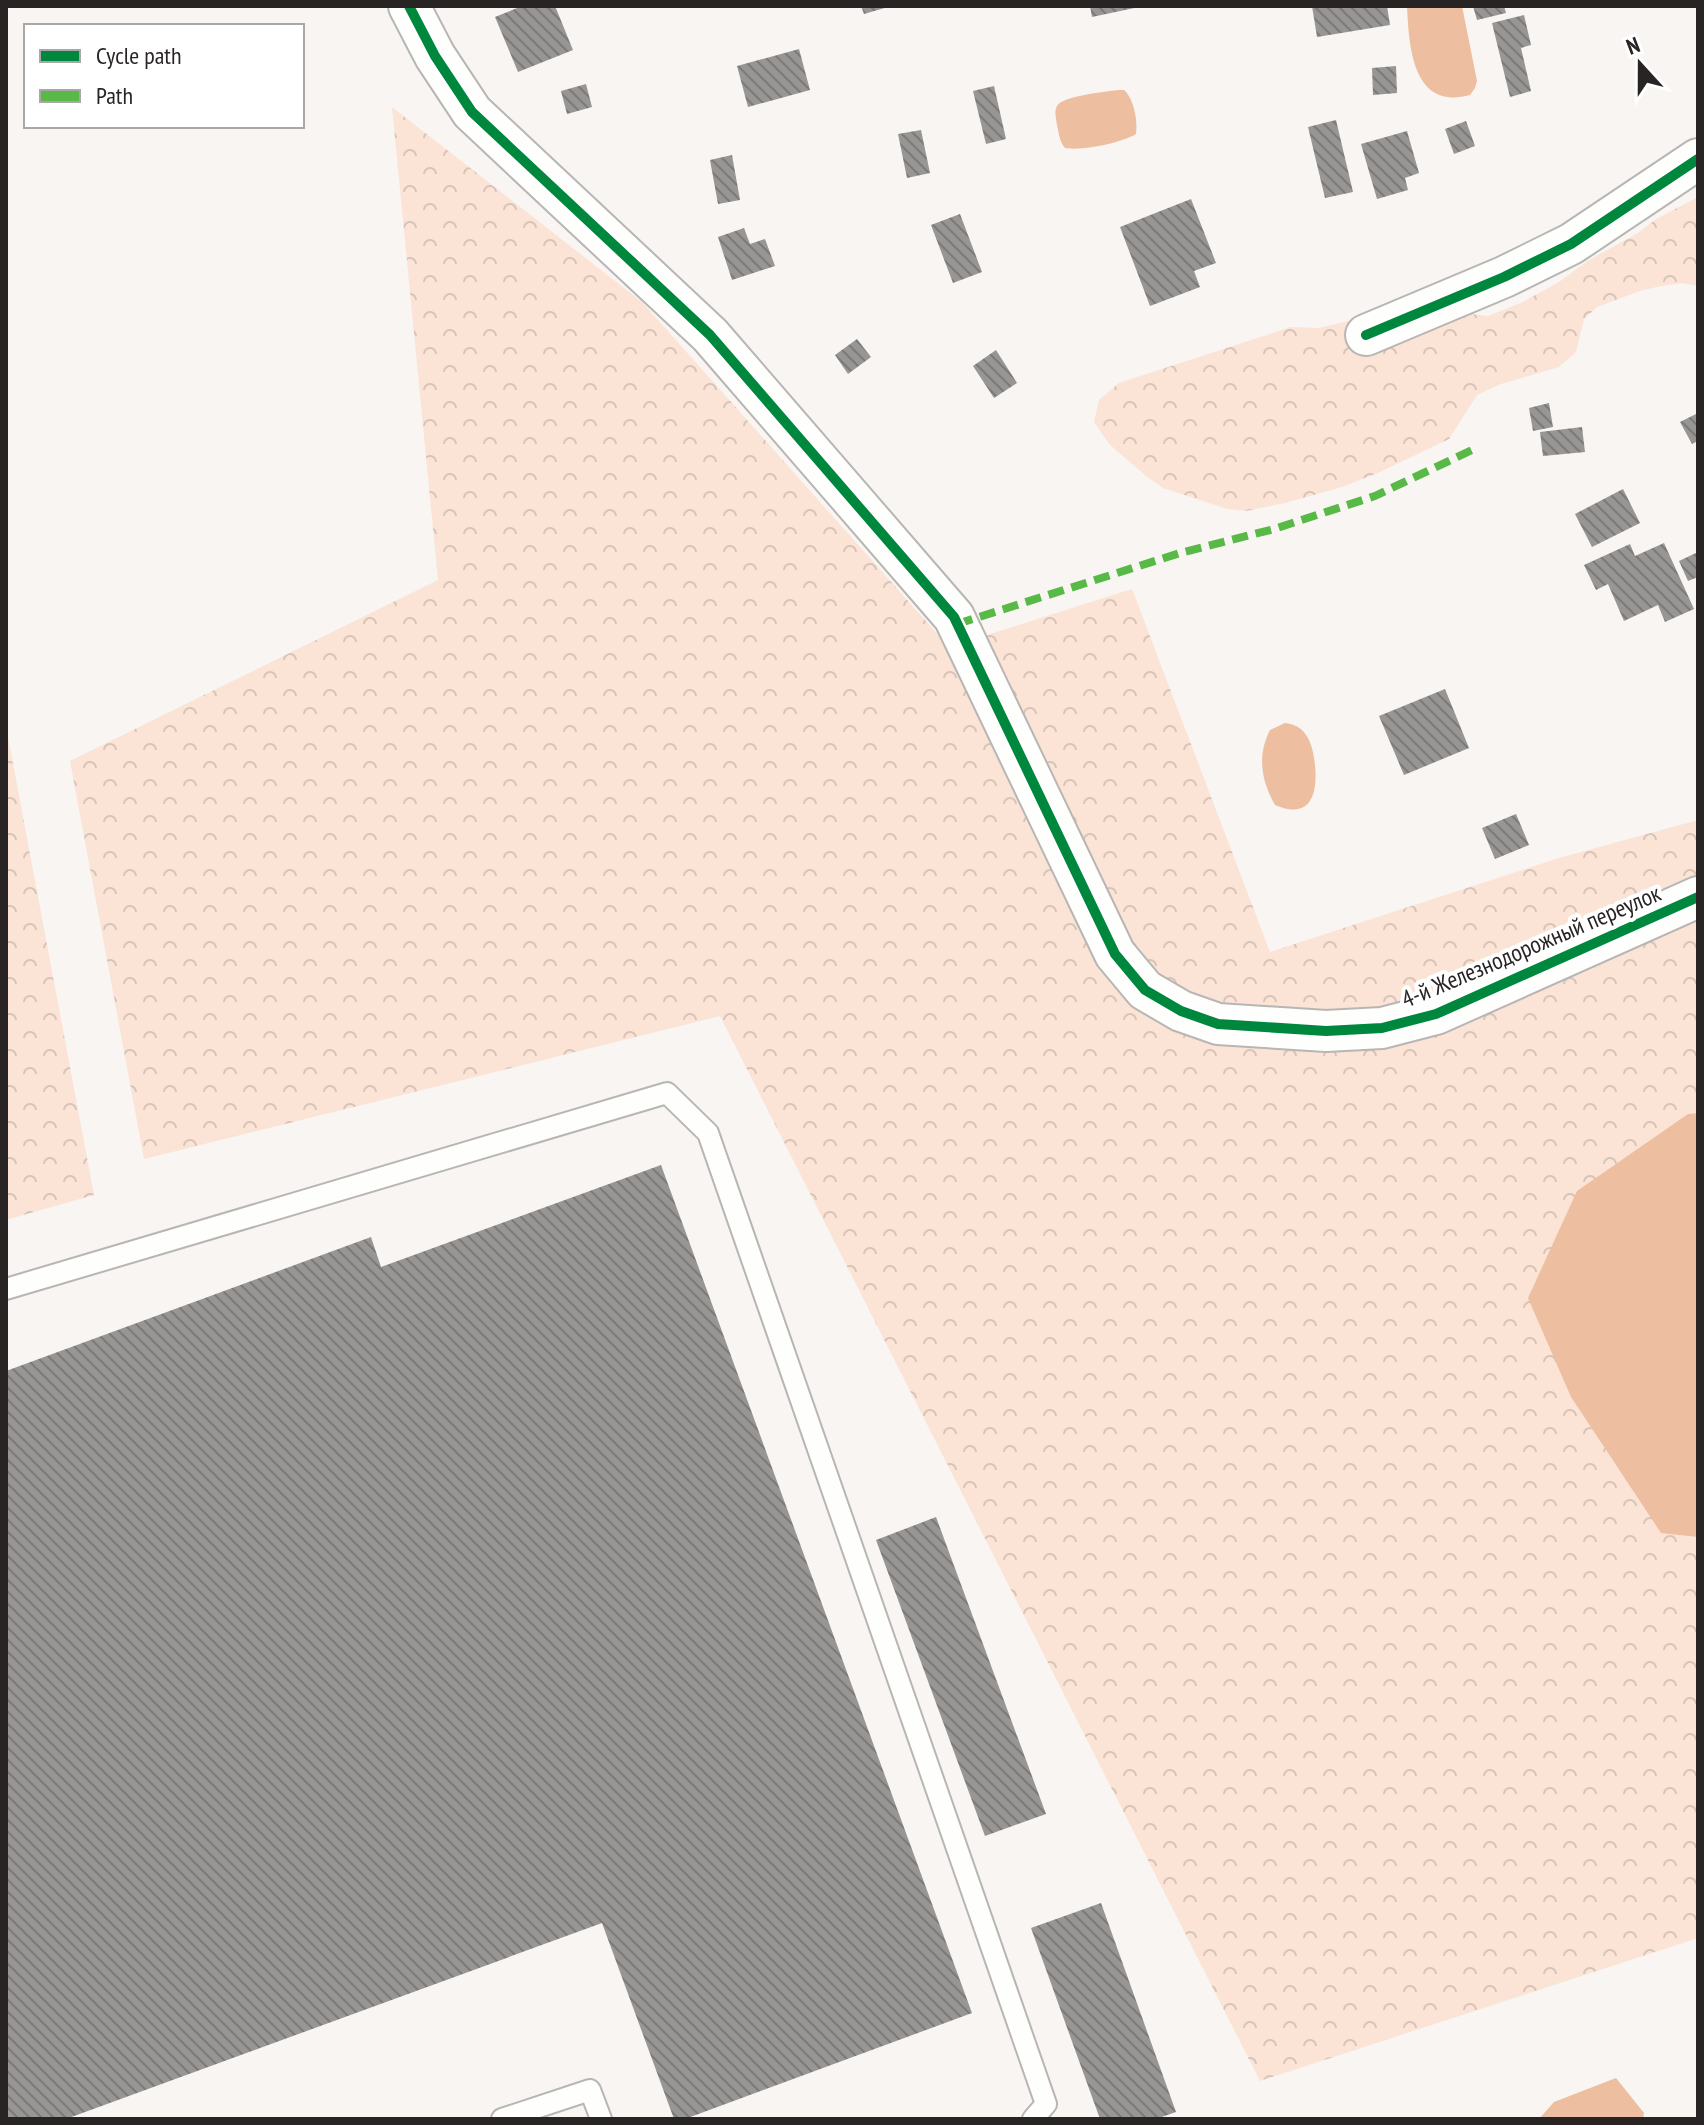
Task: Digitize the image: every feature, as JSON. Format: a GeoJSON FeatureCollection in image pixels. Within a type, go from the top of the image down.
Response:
{"type":"FeatureCollection","features":[{"type":"Feature","properties":{"kind":"street","name":"4-й Железнодорожный переулок"},"geometry":{"type":"LineString","coordinates":[[409,6],[435,56],[472,112],[710,335],[954,617],[1115,954],[1145,990],[1181,1011],[1218,1024],[1326,1031],[1382,1028],[1436,1014],[1698,897]]}},
{"type":"Feature","properties":{"kind":"street"},"geometry":{"type":"LineString","coordinates":[[1366,335],[1504,277],[1571,244],[1698,159]]}},
{"type":"Feature","properties":{"kind":"lane"},"geometry":{"type":"LineString","coordinates":[[6,1289],[667,1093],[708,1133],[1046,2104],[1033,2119]]}},
{"type":"Feature","properties":{"kind":"lane"},"geometry":{"type":"LineString","coordinates":[[502,2119],[590,2090],[601,2119]]}},
{"type":"Feature","properties":{"kind":"green space"},"geometry":{"type":"Polygon","coordinates":[[[392,107],[642,302],[949,647],[1132,589],[1270,952],[1559,858],[1698,820],[1698,1113],[1688,1114],[1571,1397],[1661,1532],[1698,1537],[1698,1938],[1260,2081],[720,1016],[144,1159],[70,761],[438,580],[392,107]]]}},
{"type":"Feature","properties":{"kind":"green space"},"geometry":{"type":"Polygon","coordinates":[[[1698,197],[1698,286],[1682,283],[1661,286],[1597,307],[1584,319],[1576,352],[1559,367],[1501,384],[1477,395],[1449,439],[1342,487],[1246,511],[1227,509],[1163,488],[1109,444],[1094,422],[1099,400],[1119,383],[1291,327],[1319,328],[1356,319],[1450,305],[1470,314],[1488,316],[1521,303],[1559,282],[1656,219],[1698,197]]]}},
{"type":"Feature","properties":{"kind":"green space"},"geometry":{"type":"Polygon","coordinates":[[[6,726],[94,1195],[6,1220],[6,726]]]}},
{"type":"Feature","properties":{"kind":"shaded area"},"geometry":{"type":"Polygon","coordinates":[[[1407,6],[1462,6],[1477,81],[1470,95],[1451,97],[1436,93],[1425,84],[1413,56],[1407,6]]]}},
{"type":"Feature","properties":{"kind":"shaded area"},"geometry":{"type":"Polygon","coordinates":[[[1124,90],[1133,104],[1136,134],[1101,146],[1065,148],[1057,125],[1057,106],[1075,97],[1124,90]]]}},
{"type":"Feature","properties":{"kind":"shaded area"},"geometry":{"type":"Polygon","coordinates":[[[1285,723],[1297,726],[1304,732],[1315,761],[1313,795],[1304,807],[1296,809],[1275,805],[1262,768],[1263,749],[1270,730],[1285,723]]]}},
{"type":"Feature","properties":{"kind":"shaded area"},"geometry":{"type":"Polygon","coordinates":[[[1698,1113],[1698,1537],[1661,1533],[1571,1397],[1528,1298],[1577,1191],[1688,1114],[1698,1113]]]}},
{"type":"Feature","properties":{"kind":"shaded area"},"geometry":{"type":"Polygon","coordinates":[[[1616,2078],[1644,2113],[1643,2119],[1539,2119],[1554,2102],[1616,2078]]]}},
{"type":"Feature","properties":{"kind":"building"},"geometry":{"type":"Polygon","coordinates":[[[522,6],[555,6],[573,50],[518,72],[495,17],[522,6]]]}},
{"type":"Feature","properties":{"kind":"building"},"geometry":{"type":"Polygon","coordinates":[[[861,6],[888,6],[888,7],[864,14],[861,6]]]}},
{"type":"Feature","properties":{"kind":"building"},"geometry":{"type":"Polygon","coordinates":[[[1090,6],[1139,6],[1139,7],[1092,17],[1090,6]]]}},
{"type":"Feature","properties":{"kind":"building"},"geometry":{"type":"Polygon","coordinates":[[[1312,6],[1387,6],[1390,25],[1317,37],[1312,6]]]}},
{"type":"Feature","properties":{"kind":"building"},"geometry":{"type":"Polygon","coordinates":[[[1473,6],[1504,6],[1506,13],[1477,20],[1473,6]]]}},
{"type":"Feature","properties":{"kind":"building"},"geometry":{"type":"Polygon","coordinates":[[[1524,15],[1531,45],[1521,48],[1531,91],[1510,97],[1492,23],[1524,15]]]}},
{"type":"Feature","properties":{"kind":"building"},"geometry":{"type":"Polygon","coordinates":[[[799,49],[810,90],[748,107],[737,66],[799,49]]]}},
{"type":"Feature","properties":{"kind":"building"},"geometry":{"type":"Polygon","coordinates":[[[1396,66],[1397,93],[1373,95],[1372,68],[1396,66]]]}},
{"type":"Feature","properties":{"kind":"building"},"geometry":{"type":"Polygon","coordinates":[[[586,84],[592,107],[567,114],[561,91],[586,84]]]}},
{"type":"Feature","properties":{"kind":"building"},"geometry":{"type":"Polygon","coordinates":[[[994,86],[1006,139],[986,144],[973,91],[994,86]]]}},
{"type":"Feature","properties":{"kind":"building"},"geometry":{"type":"Polygon","coordinates":[[[1336,120],[1353,192],[1325,198],[1308,127],[1336,120]]]}},
{"type":"Feature","properties":{"kind":"building"},"geometry":{"type":"Polygon","coordinates":[[[1466,121],[1475,146],[1454,154],[1445,129],[1466,121]]]}},
{"type":"Feature","properties":{"kind":"building"},"geometry":{"type":"Polygon","coordinates":[[[921,130],[930,173],[907,178],[898,134],[921,130]]]}},
{"type":"Feature","properties":{"kind":"building"},"geometry":{"type":"Polygon","coordinates":[[[1407,131],[1419,173],[1405,178],[1408,190],[1377,199],[1361,144],[1407,131]]]}},
{"type":"Feature","properties":{"kind":"building"},"geometry":{"type":"Polygon","coordinates":[[[732,155],[740,200],[718,204],[710,160],[732,155]]]}},
{"type":"Feature","properties":{"kind":"building"},"geometry":{"type":"Polygon","coordinates":[[[1191,199],[1216,263],[1194,271],[1200,287],[1150,306],[1120,227],[1191,199]]]}},
{"type":"Feature","properties":{"kind":"building"},"geometry":{"type":"Polygon","coordinates":[[[960,214],[982,272],[953,283],[931,225],[960,214]]]}},
{"type":"Feature","properties":{"kind":"building"},"geometry":{"type":"Polygon","coordinates":[[[744,228],[750,244],[765,239],[775,266],[732,280],[718,237],[744,228]]]}},
{"type":"Feature","properties":{"kind":"building"},"geometry":{"type":"Polygon","coordinates":[[[857,339],[871,357],[848,374],[835,355],[857,339]]]}},
{"type":"Feature","properties":{"kind":"building"},"geometry":{"type":"Polygon","coordinates":[[[996,350],[1017,383],[994,398],[973,366],[996,350]]]}},
{"type":"Feature","properties":{"kind":"building"},"geometry":{"type":"Polygon","coordinates":[[[1549,403],[1553,427],[1533,431],[1529,408],[1549,403]]]}},
{"type":"Feature","properties":{"kind":"building"},"geometry":{"type":"Polygon","coordinates":[[[1698,413],[1698,441],[1692,444],[1680,422],[1698,413]]]}},
{"type":"Feature","properties":{"kind":"building"},"geometry":{"type":"Polygon","coordinates":[[[1582,427],[1585,452],[1543,456],[1540,432],[1582,427]]]}},
{"type":"Feature","properties":{"kind":"building"},"geometry":{"type":"Polygon","coordinates":[[[1623,489],[1640,523],[1592,547],[1575,514],[1623,489]]]}},
{"type":"Feature","properties":{"kind":"building"},"geometry":{"type":"Polygon","coordinates":[[[1664,543],[1694,609],[1665,622],[1658,605],[1624,621],[1608,584],[1596,590],[1584,565],[1630,544],[1635,556],[1664,543]]]}},
{"type":"Feature","properties":{"kind":"building"},"geometry":{"type":"Polygon","coordinates":[[[1698,552],[1698,577],[1688,581],[1679,561],[1698,552]]]}},
{"type":"Feature","properties":{"kind":"building"},"geometry":{"type":"Polygon","coordinates":[[[1445,689],[1469,748],[1404,775],[1379,716],[1445,689]]]}},
{"type":"Feature","properties":{"kind":"building"},"geometry":{"type":"Polygon","coordinates":[[[1516,814],[1529,845],[1495,859],[1482,828],[1516,814]]]}},
{"type":"Feature","properties":{"kind":"building"},"geometry":{"type":"Polygon","coordinates":[[[661,1165],[972,2013],[685,2119],[674,2119],[602,1923],[66,2119],[6,2119],[6,1371],[371,1237],[381,1267],[661,1165]]]}},
{"type":"Feature","properties":{"kind":"building"},"geometry":{"type":"Polygon","coordinates":[[[936,1517],[1046,1814],[985,1836],[876,1540],[936,1517]]]}},
{"type":"Feature","properties":{"kind":"building"},"geometry":{"type":"Polygon","coordinates":[[[1101,1903],[1176,2112],[1156,2119],[1100,2119],[1031,1928],[1101,1903]]]}},
{"type":"Feature","properties":{"kind":"marked path"},"geometry":{"type":"LineString","coordinates":[[957,624],[1180,553],[1274,529],[1375,496],[1474,449]]}},
{"type":"Feature","properties":{"kind":"cycle path"},"geometry":{"type":"LineString","coordinates":[[409,6],[435,56],[472,112],[710,335],[954,617],[1115,954],[1145,990],[1181,1011],[1218,1024],[1326,1031],[1382,1028],[1436,1014],[1698,897]]}},
{"type":"Feature","properties":{"kind":"cycle path"},"geometry":{"type":"LineString","coordinates":[[1366,335],[1504,277],[1571,244],[1698,159]]}}]}
